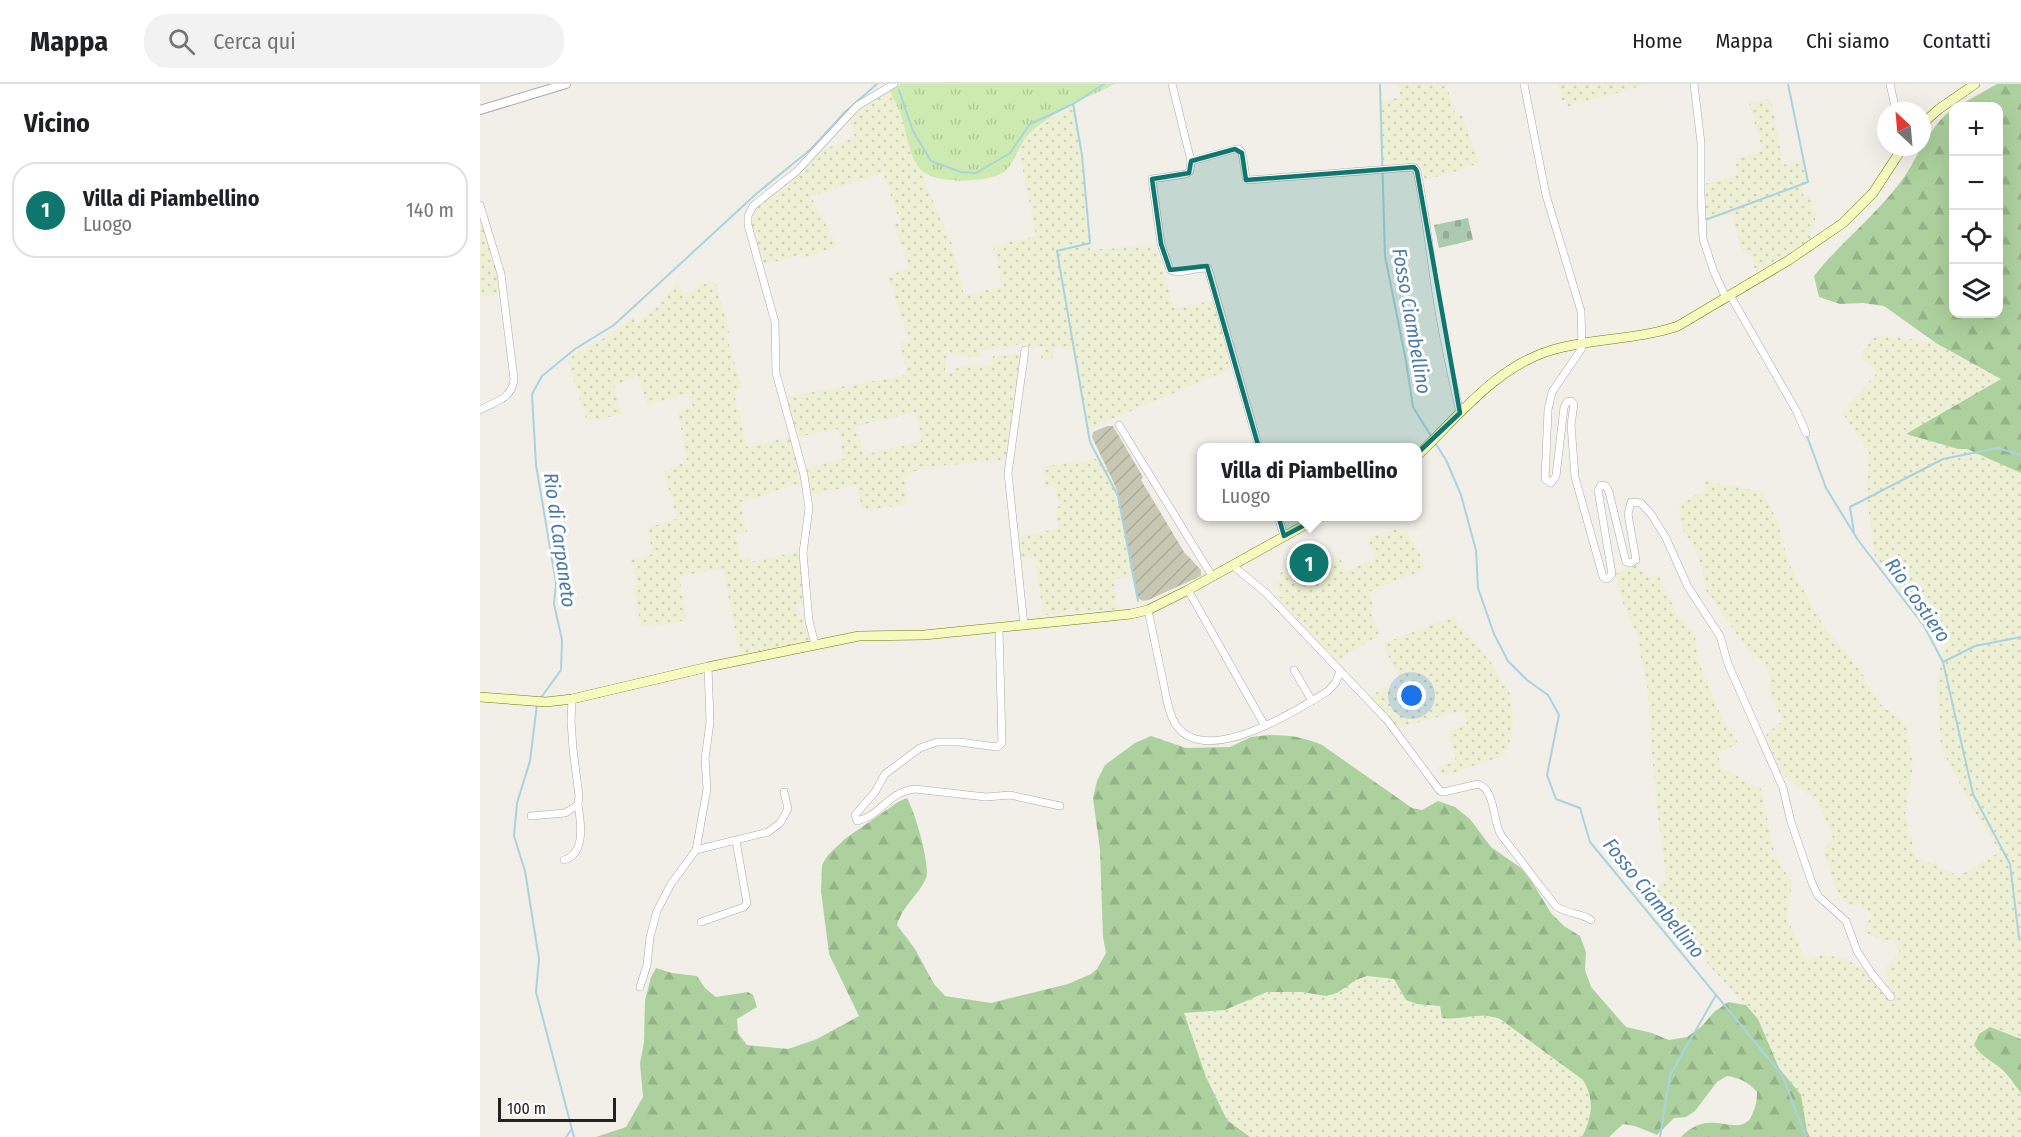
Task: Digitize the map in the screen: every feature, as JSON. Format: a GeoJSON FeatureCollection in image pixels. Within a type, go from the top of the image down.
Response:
{"type":"FeatureCollection","features":[{"type":"Feature","properties":{"kind":"main road"},"geometry":{"type":"LineString","coordinates":[[1931,116],[1975,84]]}},
{"type":"Feature","properties":{"kind":"main road"},"geometry":{"type":"LineString","coordinates":[[1422,451],[1482,391],[1520,364],[1553,350],[1658,333],[1678,326],[1809,247],[1855,213],[1873,193],[1897,156]]}},
{"type":"Feature","properties":{"kind":"main road"},"geometry":{"type":"LineString","coordinates":[[480,697],[531,702],[572,699],[708,667],[860,636],[924,635],[1131,614],[1148,610],[1188,590],[1312,521]]}},
{"type":"Feature","properties":{"kind":"street"},"geometry":{"type":"LineString","coordinates":[[480,110],[566,84]]}},
{"type":"Feature","properties":{"kind":"street"},"geometry":{"type":"LineString","coordinates":[[815,644],[809,621],[803,553],[809,507],[804,475],[776,373],[775,322],[748,225],[748,216],[753,206],[797,171],[856,106],[894,84]]}},
{"type":"Feature","properties":{"kind":"street"},"geometry":{"type":"LineString","coordinates":[[1172,84],[1191,161],[1190,171],[1186,174],[1152,179],[1161,244],[1170,270],[1176,272],[1208,268],[1258,443]]}},
{"type":"Feature","properties":{"kind":"street"},"geometry":{"type":"LineString","coordinates":[[1524,84],[1546,195],[1581,311],[1583,344],[1552,392],[1548,410],[1545,479],[1551,483],[1556,476],[1564,407],[1571,400],[1574,404],[1571,425],[1575,477],[1603,577],[1607,579],[1612,574],[1598,490],[1600,485],[1606,486],[1609,492],[1626,562],[1631,563],[1636,560],[1628,514],[1631,502],[1641,503],[1666,538],[1688,587],[1720,636],[1728,664],[1783,788],[1791,822],[1812,884],[1818,896],[1846,921],[1857,951],[1891,997]]}},
{"type":"Feature","properties":{"kind":"street"},"geometry":{"type":"LineString","coordinates":[[1694,84],[1701,143],[1703,239],[1714,272],[1797,412],[1806,433]]}},
{"type":"Feature","properties":{"kind":"street"},"geometry":{"type":"LineString","coordinates":[[1890,84],[1894,102]]}},
{"type":"Feature","properties":{"kind":"street"},"geometry":{"type":"LineString","coordinates":[[1191,161],[1239,149],[1242,153],[1246,177],[1249,180],[1414,167],[1417,171],[1447,355],[1460,413]]}},
{"type":"Feature","properties":{"kind":"street"},"geometry":{"type":"LineString","coordinates":[[480,205],[501,274],[514,379],[513,390],[508,395],[480,410]]}},
{"type":"Feature","properties":{"kind":"street"},"geometry":{"type":"LineString","coordinates":[[1024,625],[1008,472],[1025,350]]}},
{"type":"Feature","properties":{"kind":"street"},"geometry":{"type":"LineString","coordinates":[[1119,425],[1212,576]]}},
{"type":"Feature","properties":{"kind":"street"},"geometry":{"type":"LineString","coordinates":[[1280,521],[1284,536]]}},
{"type":"Feature","properties":{"kind":"street"},"geometry":{"type":"LineString","coordinates":[[1232,565],[1266,593],[1387,720],[1440,791],[1478,784],[1483,786],[1488,792],[1494,810],[1495,824],[1528,872],[1557,906],[1591,920]]}},
{"type":"Feature","properties":{"kind":"street"},"geometry":{"type":"LineString","coordinates":[[1188,590],[1265,726]]}},
{"type":"Feature","properties":{"kind":"street"},"geometry":{"type":"LineString","coordinates":[[1148,610],[1172,717],[1186,736],[1201,741],[1236,738],[1265,726],[1328,691],[1336,682],[1340,671]]}},
{"type":"Feature","properties":{"kind":"street"},"geometry":{"type":"LineString","coordinates":[[999,628],[1002,743],[997,747],[960,742],[937,742],[920,748],[885,774],[875,792],[855,815],[857,820],[861,820],[870,816],[896,794],[904,790],[915,789],[986,797],[1010,795],[1060,807]]}},
{"type":"Feature","properties":{"kind":"street"},"geometry":{"type":"LineString","coordinates":[[640,987],[647,965],[650,937],[657,911],[671,884],[696,850],[707,789],[705,759],[710,722],[708,667]]}},
{"type":"Feature","properties":{"kind":"street"},"geometry":{"type":"LineString","coordinates":[[1294,670],[1312,701]]}},
{"type":"Feature","properties":{"kind":"street"},"geometry":{"type":"LineString","coordinates":[[564,860],[571,858],[578,849],[581,822],[571,721],[572,699]]}},
{"type":"Feature","properties":{"kind":"street"},"geometry":{"type":"LineString","coordinates":[[696,850],[768,832],[777,827],[788,809],[784,792]]}},
{"type":"Feature","properties":{"kind":"street"},"geometry":{"type":"LineString","coordinates":[[531,816],[565,813],[578,805]]}},
{"type":"Feature","properties":{"kind":"street"},"geometry":{"type":"LineString","coordinates":[[701,922],[744,908],[747,903],[736,841]]}},
{"type":"Feature","properties":{"kind":"highlighted area"},"geometry":{"type":"Polygon","coordinates":[[[1235,149],[1242,153],[1246,180],[1414,167],[1417,171],[1460,413],[1389,480],[1284,536],[1207,266],[1170,270],[1161,244],[1152,179],[1189,173],[1191,161],[1235,149]]]}},
{"type":"Feature","properties":{"kind":"shaded area"},"geometry":{"type":"Polygon","coordinates":[[[1398,84],[1446,84],[1456,116],[1462,115],[1479,162],[1464,169],[1425,180],[1421,166],[1382,161],[1379,155],[1379,102],[1401,97],[1398,84]]]}},
{"type":"Feature","properties":{"kind":"shaded area"},"geometry":{"type":"Polygon","coordinates":[[[1558,84],[1647,84],[1568,107],[1566,100],[1562,101],[1558,84]]]}},
{"type":"Feature","properties":{"kind":"shaded area"},"geometry":{"type":"Polygon","coordinates":[[[889,90],[900,112],[913,157],[922,171],[951,242],[964,295],[1002,287],[993,246],[1036,236],[1019,150],[1029,133],[1075,104],[1090,250],[1156,245],[1174,308],[1214,300],[1231,369],[1088,429],[1074,350],[1054,347],[1052,361],[1041,359],[1042,347],[1028,349],[1028,343],[979,351],[980,357],[961,356],[947,351],[945,372],[952,373],[958,367],[991,365],[993,356],[1021,353],[1006,460],[927,467],[912,472],[905,477],[907,504],[863,511],[856,485],[811,495],[805,468],[844,459],[838,429],[797,437],[785,397],[907,375],[900,342],[910,343],[888,276],[909,268],[894,225],[900,222],[883,172],[811,197],[838,247],[802,258],[801,254],[764,265],[752,218],[757,207],[799,174],[821,151],[855,137],[849,119],[865,104],[889,90]],[[915,412],[856,426],[863,455],[921,441],[915,412]]]}},
{"type":"Feature","properties":{"kind":"shaded area"},"geometry":{"type":"Polygon","coordinates":[[[1771,99],[1783,165],[1802,159],[1809,184],[1801,187],[1804,197],[1810,195],[1815,214],[1815,227],[1809,234],[1812,239],[1756,272],[1750,255],[1742,252],[1732,214],[1706,220],[1705,184],[1738,175],[1735,158],[1763,151],[1749,103],[1771,99]]]}},
{"type":"Feature","properties":{"kind":"shaded area"},"geometry":{"type":"Polygon","coordinates":[[[480,213],[496,267],[501,294],[480,297],[480,213]]]}},
{"type":"Feature","properties":{"kind":"shaded area"},"geometry":{"type":"Polygon","coordinates":[[[715,281],[730,332],[726,334],[742,388],[734,393],[747,447],[790,437],[802,483],[740,502],[747,532],[736,535],[741,560],[750,557],[751,562],[800,551],[804,603],[797,604],[799,618],[805,617],[810,641],[740,655],[723,569],[679,576],[687,620],[641,626],[633,586],[638,585],[631,560],[653,554],[647,528],[677,519],[664,471],[687,461],[678,412],[693,407],[688,394],[647,404],[638,376],[614,386],[622,414],[594,420],[586,419],[567,359],[606,337],[632,317],[637,324],[660,304],[677,282],[684,294],[715,281]]]}},
{"type":"Feature","properties":{"kind":"shaded area"},"geometry":{"type":"Polygon","coordinates":[[[1882,335],[1936,343],[2002,379],[1907,434],[1958,449],[1967,449],[2021,473],[2021,1039],[2015,1035],[1980,1055],[1999,1067],[2021,1093],[2021,1137],[1810,1137],[1801,1095],[1779,1068],[1758,1019],[1708,964],[1689,935],[1650,887],[1667,881],[1656,804],[1647,685],[1635,631],[1622,601],[1615,574],[1637,565],[1649,577],[1658,575],[1680,620],[1694,631],[1700,666],[1722,718],[1738,743],[1718,754],[1721,767],[1761,789],[1775,856],[1792,882],[1787,918],[1806,961],[1821,954],[1846,959],[1866,971],[1877,985],[1889,977],[1885,968],[1900,951],[1890,939],[1881,941],[1863,931],[1872,915],[1860,905],[1847,905],[1836,889],[1823,849],[1833,838],[1818,803],[1779,771],[1766,735],[1783,720],[1771,697],[1769,674],[1760,660],[1746,647],[1705,589],[1702,568],[1682,528],[1678,505],[1704,491],[1705,481],[1762,492],[1777,520],[1788,562],[1823,625],[1858,667],[1880,704],[1906,725],[1913,765],[1905,815],[1916,856],[1959,876],[2000,852],[1974,811],[1941,748],[1937,682],[1945,643],[1909,602],[1875,557],[1867,498],[1869,453],[1842,412],[1877,373],[1860,357],[1872,339],[1882,335]]]}},
{"type":"Feature","properties":{"kind":"shaded area"},"geometry":{"type":"Polygon","coordinates":[[[1113,426],[1143,477],[1141,480],[1184,552],[1201,570],[1201,576],[1148,600],[1139,599],[1137,594],[1116,488],[1092,437],[1093,432],[1113,426]]]}},
{"type":"Feature","properties":{"kind":"shaded area"},"geometry":{"type":"Polygon","coordinates":[[[1102,458],[1116,488],[1134,576],[1114,579],[1117,609],[1043,615],[1035,557],[1019,559],[1018,536],[1058,529],[1055,508],[1060,506],[1055,486],[1045,488],[1043,467],[1102,458]]]}},
{"type":"Feature","properties":{"kind":"shaded area"},"geometry":{"type":"Polygon","coordinates":[[[1401,528],[1405,530],[1417,548],[1426,569],[1368,592],[1374,608],[1369,610],[1381,634],[1335,662],[1276,599],[1284,596],[1271,584],[1282,580],[1280,573],[1290,569],[1295,578],[1339,556],[1346,571],[1375,559],[1368,537],[1401,528]]]}},
{"type":"Feature","properties":{"kind":"shaded area"},"geometry":{"type":"Polygon","coordinates":[[[1453,616],[1495,668],[1510,694],[1514,718],[1505,755],[1440,776],[1437,767],[1456,761],[1448,731],[1467,725],[1462,710],[1399,728],[1369,697],[1387,686],[1390,689],[1401,683],[1383,644],[1453,616]]]}},
{"type":"Feature","properties":{"kind":"shaded area"},"geometry":{"type":"Polygon","coordinates":[[[1367,976],[1394,979],[1406,1000],[1417,1004],[1440,1006],[1453,1020],[1488,1015],[1510,1025],[1528,1041],[1583,1080],[1589,1090],[1592,1114],[1582,1137],[1250,1137],[1227,1120],[1206,1077],[1184,1013],[1225,1010],[1267,992],[1302,992],[1326,996],[1337,993],[1356,980],[1367,976]]]}},
{"type":"Feature","properties":{"kind":"green space"},"geometry":{"type":"Polygon","coordinates":[[[900,84],[1115,84],[1071,105],[1040,125],[1023,141],[1011,164],[1002,173],[984,179],[961,181],[929,175],[922,171],[914,160],[900,112],[889,90],[900,84]]]}},
{"type":"Feature","properties":{"kind":"green space"},"geometry":{"type":"Polygon","coordinates":[[[1997,84],[2021,84],[2021,473],[1967,449],[1958,449],[1906,434],[2001,379],[1936,343],[1884,306],[1863,303],[1840,304],[1819,297],[1814,276],[1889,196],[1916,156],[1931,156],[1931,133],[1949,113],[1949,318],[2003,318],[2003,102],[1965,102],[1997,84]]]}},
{"type":"Feature","properties":{"kind":"green space"},"geometry":{"type":"Polygon","coordinates":[[[1468,218],[1473,240],[1439,248],[1434,225],[1468,218]]]}},
{"type":"Feature","properties":{"kind":"green space"},"geometry":{"type":"Polygon","coordinates":[[[1269,735],[1296,737],[1322,745],[1412,808],[1422,810],[1438,801],[1455,807],[1470,819],[1491,847],[1521,868],[1551,913],[1564,926],[1580,936],[1586,952],[1585,970],[1591,987],[1626,1027],[1669,1040],[1687,1037],[1728,1002],[1746,1005],[1758,1019],[1779,1068],[1801,1095],[1810,1137],[1681,1137],[1692,1128],[1702,1124],[1737,1125],[1744,1124],[1750,1119],[1757,1092],[1744,1081],[1727,1076],[1717,1082],[1695,1111],[1686,1117],[1674,1118],[1657,1135],[1623,1124],[1609,1137],[1582,1137],[1591,1108],[1587,1087],[1583,1080],[1500,1019],[1484,1016],[1442,1018],[1440,1006],[1417,1004],[1406,1000],[1394,979],[1367,976],[1356,980],[1337,993],[1326,996],[1302,992],[1267,992],[1225,1010],[1184,1013],[1206,1077],[1227,1120],[1250,1137],[596,1137],[626,1127],[643,1097],[640,1063],[644,1042],[645,1000],[651,977],[656,968],[672,973],[697,976],[705,988],[716,997],[748,992],[753,995],[757,1007],[737,1019],[738,1033],[747,1045],[788,1049],[817,1039],[859,1016],[829,954],[821,891],[822,865],[828,855],[846,838],[898,802],[907,798],[910,804],[921,838],[927,872],[923,884],[903,912],[897,925],[915,949],[934,984],[945,996],[991,1003],[1068,984],[1091,974],[1097,969],[1106,953],[1103,937],[1100,850],[1093,798],[1097,781],[1105,765],[1135,743],[1151,736],[1186,748],[1230,747],[1251,737],[1269,735]]]}},
{"type":"Feature","properties":{"kind":"green space"},"geometry":{"type":"Polygon","coordinates":[[[1990,1027],[2021,1039],[2021,1093],[2005,1073],[1982,1055],[1974,1045],[1979,1034],[1990,1027]]]}},
{"type":"Feature","properties":{"kind":"waterway","name":"Rio di Carpaneto"},"geometry":{"type":"LineString","coordinates":[[540,699],[561,670],[562,640],[554,604],[556,583],[536,465],[532,394],[542,376],[575,349],[614,325],[756,194],[811,149],[845,112],[877,84]]}},
{"type":"Feature","properties":{"kind":"waterway"},"geometry":{"type":"LineString","coordinates":[[1104,84],[1073,104],[1082,155],[1090,243],[1057,251],[1090,442],[1118,496],[1138,601]]}},
{"type":"Feature","properties":{"kind":"waterway","name":"Fosso Ciambellino"},"geometry":{"type":"LineString","coordinates":[[1380,84],[1385,256],[1413,407],[1431,436]]}},
{"type":"Feature","properties":{"kind":"waterway"},"geometry":{"type":"LineString","coordinates":[[1705,220],[1808,182],[1788,84]]}},
{"type":"Feature","properties":{"kind":"waterway","name":"Rio di Carpaneto"},"geometry":{"type":"LineString","coordinates":[[899,90],[913,131],[931,161],[961,172],[976,173],[1010,153],[1030,124],[1073,104]]}},
{"type":"Feature","properties":{"kind":"waterway","name":"Rio Costiero"},"geometry":{"type":"LineString","coordinates":[[1807,436],[1826,488],[1858,540],[1924,626],[1943,662],[1973,794],[2010,864],[2021,940]]}},
{"type":"Feature","properties":{"kind":"waterway","name":"Fosso Ciambellino"},"geometry":{"type":"LineString","coordinates":[[1434,441],[1446,460],[1461,495],[1476,550],[1478,588],[1494,634],[1508,661],[1527,680],[1548,695],[1559,715],[1547,775],[1556,799],[1580,808],[1590,842],[1782,1075],[1806,1137]]}},
{"type":"Feature","properties":{"kind":"waterway"},"geometry":{"type":"LineString","coordinates":[[1854,532],[1850,507],[1943,459],[1998,448],[2021,455]]}},
{"type":"Feature","properties":{"kind":"waterway"},"geometry":{"type":"LineString","coordinates":[[1943,662],[1975,646],[2021,637]]}},
{"type":"Feature","properties":{"kind":"waterway","name":"Rio di Carpaneto"},"geometry":{"type":"LineString","coordinates":[[537,704],[530,761],[517,803],[514,836],[525,871],[539,959],[536,992],[574,1137]]}},
{"type":"Feature","properties":{"kind":"waterway"},"geometry":{"type":"LineString","coordinates":[[1660,1137],[1670,1075],[1716,995]]}},
{"type":"Feature","properties":{"kind":"waterway"},"geometry":{"type":"LineString","coordinates":[[566,1137],[571,1130]]}},
{"type":"Feature","properties":{"kind":"place","name":"Villa di Piambellino"},"geometry":{"type":"Point","coordinates":[1309,563]}}]}
